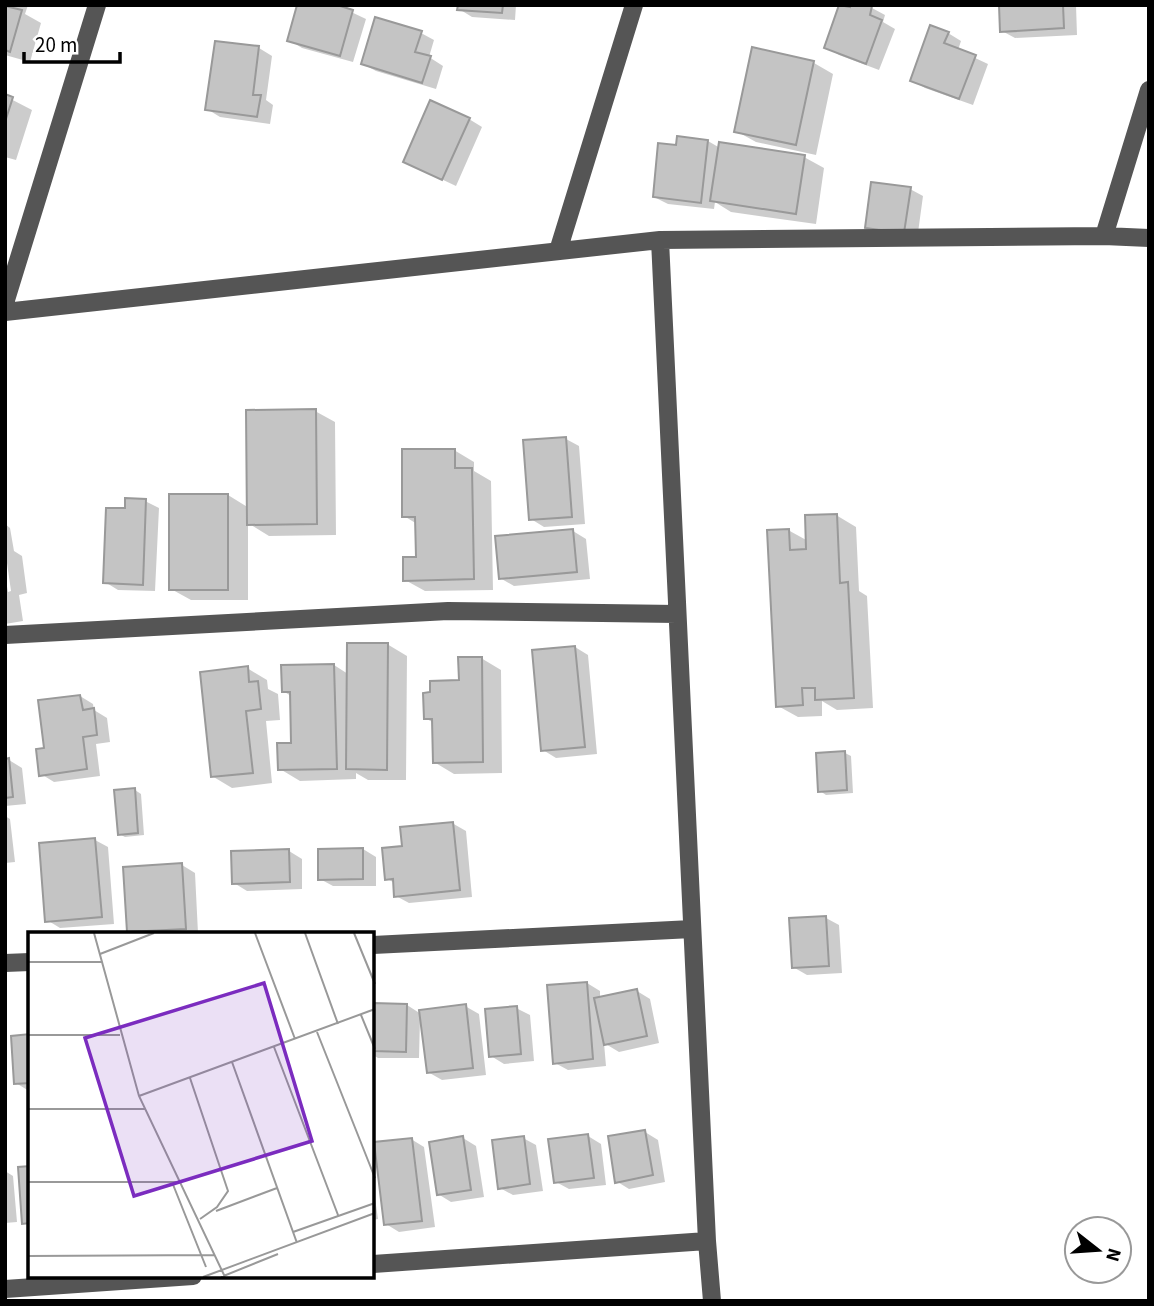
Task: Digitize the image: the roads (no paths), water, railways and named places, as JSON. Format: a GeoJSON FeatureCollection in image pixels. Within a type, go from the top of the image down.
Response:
{"type":"FeatureCollection","features":[{"type":"Feature","properties":{"kind":"street"},"geometry":{"type":"LineString","coordinates":[[5,303],[9,281],[96,5]]}},
{"type":"Feature","properties":{"kind":"street"},"geometry":{"type":"LineString","coordinates":[[558,251],[634,5]]}},
{"type":"Feature","properties":{"kind":"street"},"geometry":{"type":"LineString","coordinates":[[1104,236],[1149,90]]}},
{"type":"Feature","properties":{"kind":"street"},"geometry":{"type":"LineString","coordinates":[[5,312],[660,240],[1104,236],[1149,238]]}},
{"type":"Feature","properties":{"kind":"street"},"geometry":{"type":"LineString","coordinates":[[660,240],[712,1301]]}},
{"type":"Feature","properties":{"kind":"street"},"geometry":{"type":"LineString","coordinates":[[5,635],[448,611],[677,614]]}},
{"type":"Feature","properties":{"kind":"street"},"geometry":{"type":"LineString","coordinates":[[374,945],[692,929]]}},
{"type":"Feature","properties":{"kind":"street"},"geometry":{"type":"LineString","coordinates":[[5,963],[28,962]]}},
{"type":"Feature","properties":{"kind":"street"},"geometry":{"type":"LineString","coordinates":[[374,1264],[707,1241]]}},
{"type":"Feature","properties":{"kind":"street"},"geometry":{"type":"LineString","coordinates":[[5,1289],[164,1278]]}}]}
